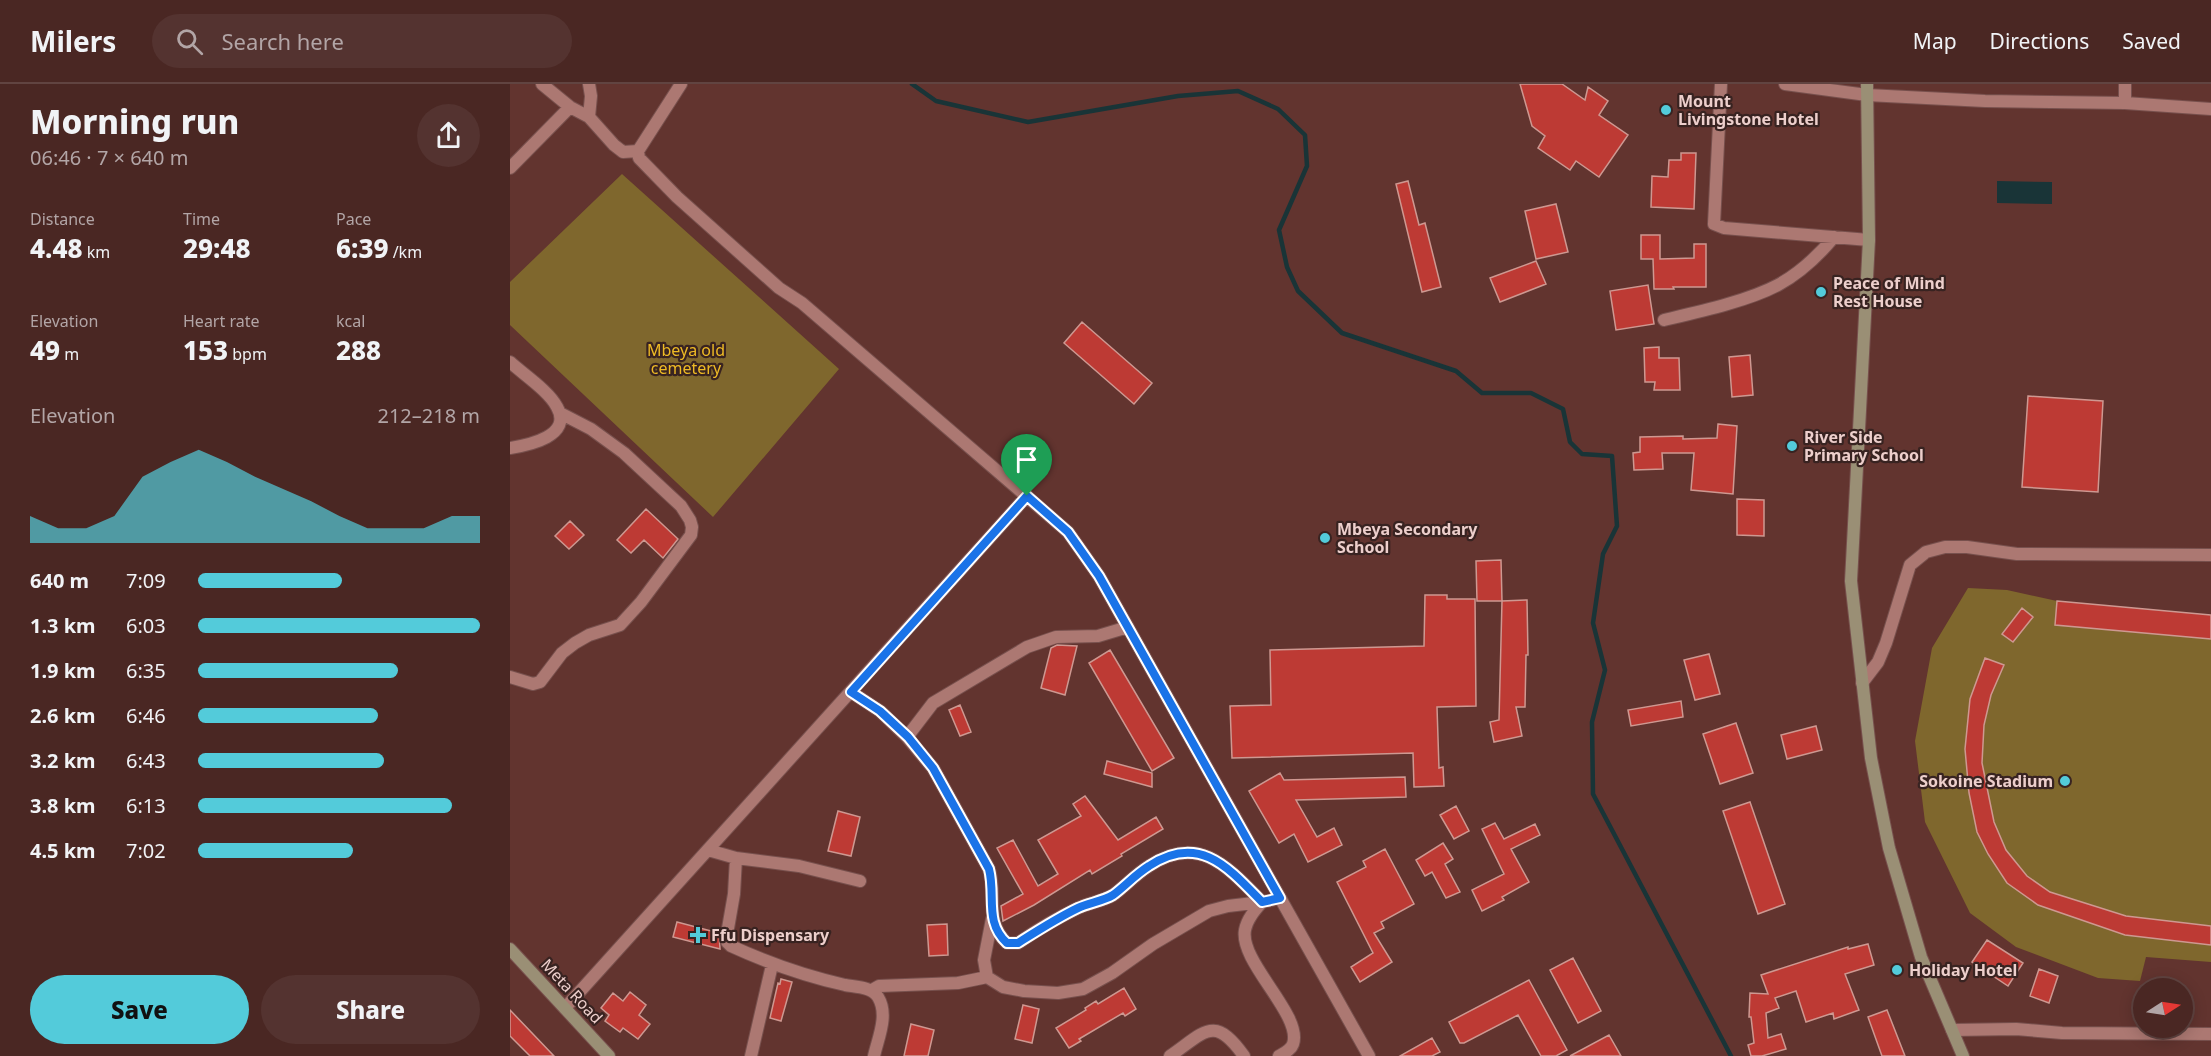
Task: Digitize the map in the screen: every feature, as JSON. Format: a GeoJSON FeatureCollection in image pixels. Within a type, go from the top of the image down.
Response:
{"type":"FeatureCollection","features":[{"type":"Feature","properties":{"kind":"street"},"geometry":{"type":"LineString","coordinates":[[542,84],[570,107],[589,117],[623,152],[638,151]]}},
{"type":"Feature","properties":{"kind":"street"},"geometry":{"type":"LineString","coordinates":[[589,84],[591,96],[589,117]]}},
{"type":"Feature","properties":{"kind":"street"},"geometry":{"type":"LineString","coordinates":[[681,84],[638,151],[641,161],[677,197],[779,288],[802,303],[1068,532],[1099,576],[1370,1056]]}},
{"type":"Feature","properties":{"kind":"street"},"geometry":{"type":"LineString","coordinates":[[1721,84],[1714,224],[1724,228],[1869,240]]}},
{"type":"Feature","properties":{"kind":"street"},"geometry":{"type":"LineString","coordinates":[[1785,84],[1867,89],[1985,102],[2125,103],[2211,108]]}},
{"type":"Feature","properties":{"kind":"street"},"geometry":{"type":"LineString","coordinates":[[2125,84],[2125,103]]}},
{"type":"Feature","properties":{"kind":"street"},"geometry":{"type":"LineString","coordinates":[[1867,89],[1869,240],[1851,580],[1871,758],[1889,848],[1921,957],[1963,1056]]}},
{"type":"Feature","properties":{"kind":"street"},"geometry":{"type":"LineString","coordinates":[[510,168],[570,107]]}},
{"type":"Feature","properties":{"kind":"street"},"geometry":{"type":"LineString","coordinates":[[1664,320],[1716,307],[1777,286],[1805,267],[1834,237]]}},
{"type":"Feature","properties":{"kind":"street"},"geometry":{"type":"LineString","coordinates":[[510,362],[554,400],[560,413],[558,424],[548,438],[510,448]]}},
{"type":"Feature","properties":{"kind":"street"},"geometry":{"type":"LineString","coordinates":[[510,677],[533,684],[540,682],[562,653],[576,643],[589,635],[620,625],[641,602],[691,535],[692,527],[681,506],[624,453],[591,429],[560,413]]}},
{"type":"Feature","properties":{"kind":"street"},"geometry":{"type":"LineString","coordinates":[[565,1008],[1027,496]]}},
{"type":"Feature","properties":{"kind":"street"},"geometry":{"type":"LineString","coordinates":[[1862,683],[1878,662],[1886,643],[1910,565],[1926,552],[1945,547],[1967,547],[2017,554],[2211,555]]}},
{"type":"Feature","properties":{"kind":"street"},"geometry":{"type":"LineString","coordinates":[[908,737],[933,703],[1027,647],[1056,637],[1098,636],[1128,627]]}},
{"type":"Feature","properties":{"kind":"street"},"geometry":{"type":"LineString","coordinates":[[851,692],[880,711],[908,737],[933,768],[989,869],[993,885],[992,919],[984,960],[987,977]]}},
{"type":"Feature","properties":{"kind":"street"},"geometry":{"type":"LineString","coordinates":[[708,850],[736,858],[779,862],[860,881]]}},
{"type":"Feature","properties":{"kind":"street"},"geometry":{"type":"LineString","coordinates":[[992,919],[1007,943],[1018,943],[1079,908],[1111,896],[1149,865],[1184,851],[1194,852],[1222,864],[1262,902]]}},
{"type":"Feature","properties":{"kind":"street"},"geometry":{"type":"LineString","coordinates":[[736,858],[728,942],[731,946],[772,965],[872,990],[883,1007],[883,1018],[874,1056]]}},
{"type":"Feature","properties":{"kind":"street"},"geometry":{"type":"LineString","coordinates":[[872,990],[879,986],[958,983],[987,977],[1004,987],[1024,991],[1058,993],[1083,989],[1112,974],[1153,944],[1209,911],[1280,898]]}},
{"type":"Feature","properties":{"kind":"street"},"geometry":{"type":"LineString","coordinates":[[1262,902],[1247,923],[1244,938],[1251,957],[1291,1025],[1294,1042],[1279,1056]]}},
{"type":"Feature","properties":{"kind":"street","name":"Meta Road"},"geometry":{"type":"LineString","coordinates":[[510,950],[609,1056]]}},
{"type":"Feature","properties":{"kind":"street"},"geometry":{"type":"LineString","coordinates":[[751,1056],[772,965]]}},
{"type":"Feature","properties":{"kind":"street"},"geometry":{"type":"LineString","coordinates":[[1170,1056],[1206,1032],[1215,1029],[1228,1037],[1244,1056]]}},
{"type":"Feature","properties":{"kind":"street"},"geometry":{"type":"LineString","coordinates":[[1952,1030],[2016,1029],[2062,1033],[2211,1034]]}},
{"type":"Feature","properties":{"kind":"green space","name":"Mbeya old cemetery"},"geometry":{"type":"Polygon","coordinates":[[[622,174],[839,369],[713,517],[510,325],[510,282],[622,174]]]}},
{"type":"Feature","properties":{"kind":"green space","name":"Sokoine Stadium"},"geometry":{"type":"Polygon","coordinates":[[[1968,588],[2007,590],[2057,601],[2211,615],[2211,962],[2146,957],[2141,978],[2133,978],[2133,980],[2098,978],[2016,947],[1970,913],[1925,822],[1915,741],[1932,648],[1968,588]]]}},
{"type":"Feature","properties":{"kind":"water"},"geometry":{"type":"Polygon","coordinates":[[[1997,181],[2052,182],[2052,204],[1997,203],[1997,181]]]}},
{"type":"Feature","properties":{"kind":"building"},"geometry":{"type":"Polygon","coordinates":[[[1520,84],[1562,84],[1585,100],[1588,87],[1608,101],[1599,115],[1628,135],[1599,177],[1576,161],[1570,170],[1538,148],[1545,136],[1532,126],[1520,84]]]}},
{"type":"Feature","properties":{"kind":"building"},"geometry":{"type":"Polygon","coordinates":[[[1681,153],[1696,153],[1694,209],[1651,207],[1652,176],[1668,177],[1669,160],[1681,160],[1681,153]]]}},
{"type":"Feature","properties":{"kind":"building"},"geometry":{"type":"Polygon","coordinates":[[[1408,181],[1419,225],[1425,223],[1441,287],[1422,292],[1396,184],[1408,181]]]}},
{"type":"Feature","properties":{"kind":"building"},"geometry":{"type":"Polygon","coordinates":[[[1556,204],[1568,252],[1536,259],[1525,211],[1556,204]]]}},
{"type":"Feature","properties":{"kind":"building"},"geometry":{"type":"Polygon","coordinates":[[[1641,235],[1660,235],[1660,259],[1694,258],[1694,244],[1706,244],[1706,287],[1654,289],[1653,259],[1641,259],[1641,235]]]}},
{"type":"Feature","properties":{"kind":"building"},"geometry":{"type":"Polygon","coordinates":[[[1536,261],[1546,284],[1500,302],[1490,278],[1536,261]]]}},
{"type":"Feature","properties":{"kind":"building"},"geometry":{"type":"Polygon","coordinates":[[[1648,285],[1654,324],[1616,330],[1610,291],[1648,285]]]}},
{"type":"Feature","properties":{"kind":"building"},"geometry":{"type":"Polygon","coordinates":[[[1082,322],[1152,383],[1134,404],[1064,343],[1082,322]]]}},
{"type":"Feature","properties":{"kind":"building"},"geometry":{"type":"Polygon","coordinates":[[[1659,347],[1659,358],[1679,358],[1680,390],[1654,390],[1655,382],[1645,382],[1644,348],[1659,347]]]}},
{"type":"Feature","properties":{"kind":"building"},"geometry":{"type":"Polygon","coordinates":[[[1750,355],[1753,395],[1732,397],[1729,357],[1750,355]]]}},
{"type":"Feature","properties":{"kind":"building"},"geometry":{"type":"Polygon","coordinates":[[[2028,396],[2103,401],[2098,492],[2022,487],[2028,396]]]}},
{"type":"Feature","properties":{"kind":"building"},"geometry":{"type":"Polygon","coordinates":[[[1718,424],[1737,426],[1733,494],[1691,490],[1694,453],[1662,453],[1663,469],[1634,470],[1633,453],[1640,452],[1640,437],[1717,438],[1718,424]]]}},
{"type":"Feature","properties":{"kind":"building"},"geometry":{"type":"Polygon","coordinates":[[[1737,499],[1764,500],[1764,536],[1737,535],[1737,499]]]}},
{"type":"Feature","properties":{"kind":"building"},"geometry":{"type":"Polygon","coordinates":[[[646,509],[678,539],[663,558],[644,540],[631,553],[617,540],[646,509]]]}},
{"type":"Feature","properties":{"kind":"building"},"geometry":{"type":"Polygon","coordinates":[[[570,521],[584,535],[569,549],[555,536],[570,521]]]}},
{"type":"Feature","properties":{"kind":"building"},"geometry":{"type":"Polygon","coordinates":[[[1501,560],[1502,601],[1477,601],[1476,561],[1501,560]]]}},
{"type":"Feature","properties":{"kind":"building"},"geometry":{"type":"Polygon","coordinates":[[[1425,595],[1447,595],[1447,599],[1475,599],[1476,706],[1437,707],[1439,768],[1443,767],[1444,786],[1414,787],[1413,753],[1232,758],[1230,706],[1271,705],[1270,650],[1424,646],[1425,595]]]}},
{"type":"Feature","properties":{"kind":"building"},"geometry":{"type":"Polygon","coordinates":[[[1527,600],[1528,655],[1526,655],[1525,707],[1516,707],[1522,736],[1494,742],[1490,722],[1499,720],[1502,601],[1527,600]]]}},
{"type":"Feature","properties":{"kind":"building"},"geometry":{"type":"Polygon","coordinates":[[[2057,601],[2211,615],[2211,639],[2055,625],[2057,601]]]}},
{"type":"Feature","properties":{"kind":"building"},"geometry":{"type":"Polygon","coordinates":[[[2022,608],[2033,617],[2013,642],[2002,634],[2022,608]]]}},
{"type":"Feature","properties":{"kind":"building"},"geometry":{"type":"Polygon","coordinates":[[[1057,645],[1077,646],[1065,695],[1041,688],[1051,648],[1057,645]]]}},
{"type":"Feature","properties":{"kind":"building"},"geometry":{"type":"Polygon","coordinates":[[[1110,650],[1174,758],[1152,771],[1089,663],[1110,650]]]}},
{"type":"Feature","properties":{"kind":"building"},"geometry":{"type":"Polygon","coordinates":[[[1709,654],[1720,694],[1695,700],[1684,660],[1709,654]]]}},
{"type":"Feature","properties":{"kind":"building"},"geometry":{"type":"Polygon","coordinates":[[[1985,658],[2004,665],[1991,695],[1984,725],[1982,763],[1994,822],[2006,850],[2027,876],[2050,892],[2126,916],[2211,926],[2211,945],[2125,935],[2038,905],[2007,883],[1977,832],[1969,793],[1965,749],[1970,699],[1985,658]]]}},
{"type":"Feature","properties":{"kind":"building"},"geometry":{"type":"Polygon","coordinates":[[[1681,701],[1683,717],[1631,726],[1628,710],[1681,701]]]}},
{"type":"Feature","properties":{"kind":"building"},"geometry":{"type":"Polygon","coordinates":[[[960,705],[971,732],[960,736],[949,710],[960,705]]]}},
{"type":"Feature","properties":{"kind":"building"},"geometry":{"type":"Polygon","coordinates":[[[1736,723],[1753,773],[1720,784],[1703,734],[1736,723]]]}},
{"type":"Feature","properties":{"kind":"building"},"geometry":{"type":"Polygon","coordinates":[[[1816,726],[1822,750],[1787,759],[1781,735],[1816,726]]]}},
{"type":"Feature","properties":{"kind":"building"},"geometry":{"type":"Polygon","coordinates":[[[1107,761],[1152,773],[1152,787],[1104,774],[1107,761]]]}},
{"type":"Feature","properties":{"kind":"building"},"geometry":{"type":"Polygon","coordinates":[[[1280,773],[1284,780],[1405,777],[1406,797],[1296,800],[1317,837],[1334,828],[1342,845],[1308,862],[1294,834],[1279,843],[1249,791],[1280,773]]]}},
{"type":"Feature","properties":{"kind":"building"},"geometry":{"type":"Polygon","coordinates":[[[1085,796],[1118,840],[1156,817],[1163,829],[1092,874],[1090,870],[1034,905],[1003,921],[1001,906],[1023,894],[997,848],[1013,840],[1038,886],[1058,874],[1038,840],[1081,816],[1073,804],[1085,796]]]}},
{"type":"Feature","properties":{"kind":"building"},"geometry":{"type":"Polygon","coordinates":[[[1750,802],[1785,904],[1758,914],[1723,811],[1750,802]]]}},
{"type":"Feature","properties":{"kind":"building"},"geometry":{"type":"Polygon","coordinates":[[[1456,806],[1469,831],[1454,839],[1440,815],[1456,806]]]}},
{"type":"Feature","properties":{"kind":"building"},"geometry":{"type":"Polygon","coordinates":[[[838,811],[860,817],[851,856],[828,851],[838,811]]]}},
{"type":"Feature","properties":{"kind":"building"},"geometry":{"type":"Polygon","coordinates":[[[1495,823],[1504,839],[1535,824],[1540,835],[1511,849],[1529,882],[1502,897],[1504,900],[1482,911],[1472,890],[1504,874],[1482,829],[1495,823]]]}},
{"type":"Feature","properties":{"kind":"building"},"geometry":{"type":"Polygon","coordinates":[[[1443,843],[1453,859],[1445,864],[1460,892],[1446,898],[1432,872],[1425,876],[1416,860],[1443,843]]]}},
{"type":"Feature","properties":{"kind":"building"},"geometry":{"type":"Polygon","coordinates":[[[1385,849],[1414,904],[1381,922],[1384,928],[1374,933],[1392,962],[1360,982],[1351,967],[1373,953],[1337,882],[1366,867],[1363,861],[1385,849]]]}},
{"type":"Feature","properties":{"kind":"building","name":"Ffu Dispensary"},"geometry":{"type":"Polygon","coordinates":[[[677,922],[719,933],[720,949],[673,937],[677,922]]]}},
{"type":"Feature","properties":{"kind":"building"},"geometry":{"type":"Polygon","coordinates":[[[947,924],[948,955],[929,956],[927,925],[947,924]]]}},
{"type":"Feature","properties":{"kind":"building"},"geometry":{"type":"Polygon","coordinates":[[[1987,940],[2023,963],[2008,986],[1972,962],[1987,940]]]}},
{"type":"Feature","properties":{"kind":"building"},"geometry":{"type":"Polygon","coordinates":[[[1868,944],[1874,965],[1845,974],[1859,1010],[1834,1019],[1833,1013],[1806,1022],[1796,991],[1775,998],[1779,1008],[1766,1013],[1768,1038],[1781,1034],[1786,1049],[1762,1056],[1751,1056],[1748,1045],[1754,1043],[1751,1017],[1749,1017],[1750,993],[1768,994],[1761,975],[1848,947],[1848,949],[1868,944]]]}},
{"type":"Feature","properties":{"kind":"building"},"geometry":{"type":"Polygon","coordinates":[[[1573,958],[1601,1011],[1578,1023],[1550,970],[1573,958]]]}},
{"type":"Feature","properties":{"kind":"building"},"geometry":{"type":"Polygon","coordinates":[[[2039,969],[2058,976],[2049,1003],[2030,996],[2039,969]]]}},
{"type":"Feature","properties":{"kind":"building"},"geometry":{"type":"Polygon","coordinates":[[[781,979],[792,982],[781,1021],[770,1018],[778,983],[780,984],[781,979]]]}},
{"type":"Feature","properties":{"kind":"building"},"geometry":{"type":"Polygon","coordinates":[[[1529,980],[1567,1050],[1556,1056],[1541,1056],[1518,1015],[1460,1043],[1449,1022],[1529,980]]]}},
{"type":"Feature","properties":{"kind":"building"},"geometry":{"type":"Polygon","coordinates":[[[1124,988],[1136,1009],[1125,1016],[1123,1013],[1079,1039],[1081,1041],[1069,1048],[1056,1028],[1086,1010],[1085,1008],[1096,1001],[1098,1004],[1124,988]]]}},
{"type":"Feature","properties":{"kind":"building"},"geometry":{"type":"Polygon","coordinates":[[[630,992],[646,1005],[639,1015],[650,1024],[638,1039],[623,1028],[620,1032],[605,1021],[609,1015],[601,1008],[613,993],[623,1001],[630,992]]]}},
{"type":"Feature","properties":{"kind":"building"},"geometry":{"type":"Polygon","coordinates":[[[1023,1005],[1039,1009],[1032,1043],[1015,1039],[1023,1005]]]}},
{"type":"Feature","properties":{"kind":"building"},"geometry":{"type":"Polygon","coordinates":[[[510,1010],[554,1056],[530,1056],[510,1036],[510,1010]]]}},
{"type":"Feature","properties":{"kind":"building"},"geometry":{"type":"Polygon","coordinates":[[[1887,1010],[1905,1056],[1882,1056],[1868,1017],[1887,1010]]]}},
{"type":"Feature","properties":{"kind":"building"},"geometry":{"type":"Polygon","coordinates":[[[911,1024],[934,1030],[928,1056],[904,1056],[911,1024]]]}},
{"type":"Feature","properties":{"kind":"building"},"geometry":{"type":"Polygon","coordinates":[[[1609,1035],[1621,1056],[1570,1056],[1609,1035]]]}},
{"type":"Feature","properties":{"kind":"building"},"geometry":{"type":"Polygon","coordinates":[[[1432,1038],[1440,1052],[1432,1056],[1400,1056],[1432,1038]]]}},
{"type":"Feature","properties":{"kind":"waterway"},"geometry":{"type":"LineString","coordinates":[[912,84],[936,101],[1028,122],[1178,96],[1238,91],[1278,109],[1305,135],[1307,166],[1279,230],[1287,267],[1298,291],[1342,333],[1456,371],[1482,393],[1531,393],[1563,409],[1570,442],[1582,454],[1612,456],[1617,526],[1603,554],[1593,623],[1605,670],[1592,722],[1593,794],[1731,1056]]}},
{"type":"Feature","properties":{"kind":"place","name":"Mount Livingstone Hotel"},"geometry":{"type":"Point","coordinates":[1666,110]}},
{"type":"Feature","properties":{"kind":"place","name":"Peace of Mind Rest House"},"geometry":{"type":"Point","coordinates":[1821,292]}},
{"type":"Feature","properties":{"kind":"place","name":"River Side Primary School"},"geometry":{"type":"Point","coordinates":[1792,446]}},
{"type":"Feature","properties":{"kind":"place","name":"Mbeya Secondary School"},"geometry":{"type":"Point","coordinates":[1325,538]}},
{"type":"Feature","properties":{"kind":"place","name":"Sokoine Stadium"},"geometry":{"type":"Point","coordinates":[2065,781]}},
{"type":"Feature","properties":{"kind":"place","name":"Ffu Dispensary"},"geometry":{"type":"Point","coordinates":[698,935]}},
{"type":"Feature","properties":{"kind":"place","name":"Holiday Hotel"},"geometry":{"type":"Point","coordinates":[1897,970]}},
{"type":"Feature","properties":{"kind":"route"},"geometry":{"type":"LineString","coordinates":[[1027,496],[1068,532],[1099,576],[1280,898],[1262,902],[1222,864],[1194,852],[1184,851],[1149,865],[1111,896],[1053,921],[1018,943],[1007,943],[1004,940],[992,919],[993,885],[989,869],[933,768],[908,737],[880,711],[851,692],[1027,496]]}}]}
